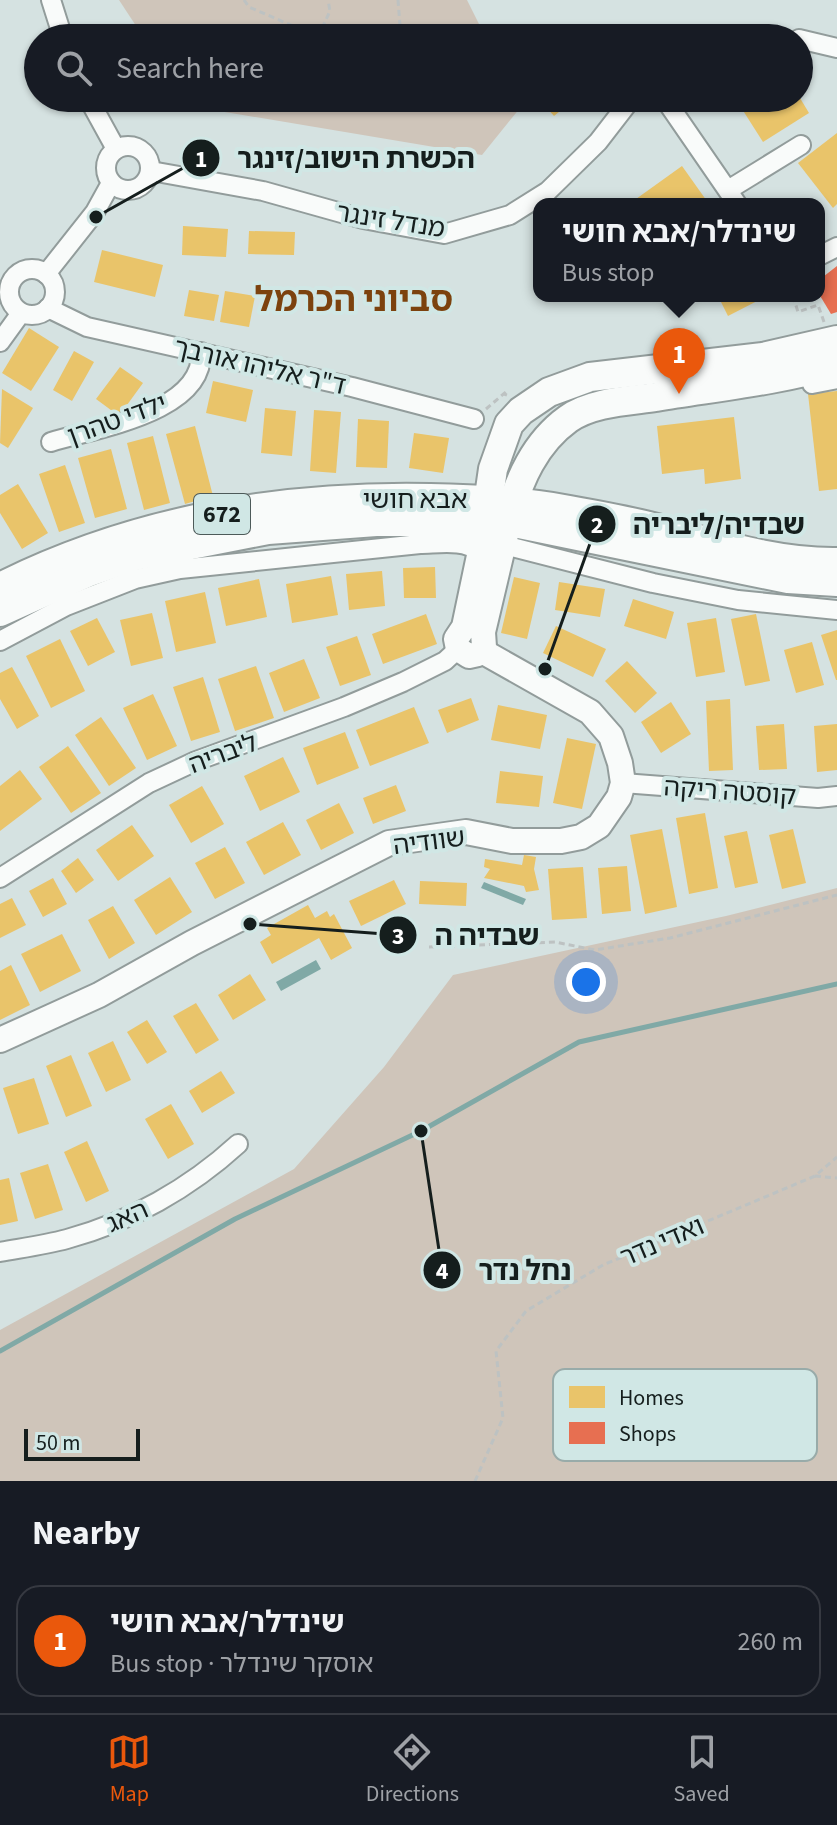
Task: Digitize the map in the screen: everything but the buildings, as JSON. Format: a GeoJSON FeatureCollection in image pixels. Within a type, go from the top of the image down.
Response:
{"type":"FeatureCollection","features":[{"type":"Feature","properties":{"kind":"main road"},"geometry":{"type":"LineString","coordinates":[[495,527],[529,465],[568,419],[602,406],[797,373],[835,348]]}},
{"type":"Feature","properties":{"kind":"main road"},"geometry":{"type":"LineString","coordinates":[[495,527],[466,531],[451,510],[479,487],[493,469],[509,424],[536,399],[590,377],[835,348]]}},
{"type":"Feature","properties":{"kind":"main road"},"geometry":{"type":"LineString","coordinates":[[529,465],[533,479],[566,509]]}},
{"type":"Feature","properties":{"kind":"main road"},"geometry":{"type":"LineString","coordinates":[[493,469],[495,527]]}},
{"type":"Feature","properties":{"kind":"main road","name":"אבא חושי"},"geometry":{"type":"LineString","coordinates":[[0,587],[77,552],[112,540],[250,509],[374,497],[451,510],[495,527],[788,579],[837,582]]}},
{"type":"Feature","properties":{"kind":"main road","name":"אבא חושי"},"geometry":{"type":"LineString","coordinates":[[495,527],[566,509],[649,526],[751,553],[837,562]]}},
{"type":"Feature","properties":{"kind":"main road","name":"אבא חושי"},"geometry":{"type":"LineString","coordinates":[[0,612],[135,556],[268,530],[451,510]]}},
{"type":"Feature","properties":{"kind":"street"},"geometry":{"type":"LineString","coordinates":[[51,0],[59,24]]}},
{"type":"Feature","properties":{"kind":"street"},"geometry":{"type":"LineString","coordinates":[[813,42],[837,48]]}},
{"type":"Feature","properties":{"kind":"street"},"geometry":{"type":"LineString","coordinates":[[96,112],[116,149]]}},
{"type":"Feature","properties":{"kind":"street","name":"מנדל זינגר"},"geometry":{"type":"LineString","coordinates":[[537,198],[598,142],[621,112]]}},
{"type":"Feature","properties":{"kind":"street"},"geometry":{"type":"LineString","coordinates":[[674,112],[732,197],[801,145]]}},
{"type":"Feature","properties":{"kind":"street"},"geometry":{"type":"LineString","coordinates":[[130,146],[143,151],[151,171],[144,184],[131,190],[117,188],[107,176],[107,161],[116,149],[130,146]]}},
{"type":"Feature","properties":{"kind":"street","name":"מנדל זינגר"},"geometry":{"type":"LineString","coordinates":[[151,171],[263,191],[363,219],[444,234],[510,215],[533,200]]}},
{"type":"Feature","properties":{"kind":"street"},"geometry":{"type":"LineString","coordinates":[[46,274],[95,212],[111,183]]}},
{"type":"Feature","properties":{"kind":"street"},"geometry":{"type":"LineString","coordinates":[[29,269],[46,274],[53,283],[55,295],[48,308],[40,314],[21,313],[13,306],[9,295],[7,274],[29,269]]}},
{"type":"Feature","properties":{"kind":"street","name":"ד\"ר אליהו אורבך"},"geometry":{"type":"LineString","coordinates":[[48,308],[87,327],[474,419]]}},
{"type":"Feature","properties":{"kind":"street"},"geometry":{"type":"LineString","coordinates":[[0,342],[21,313]]}},
{"type":"Feature","properties":{"kind":"street","name":"ילדי טהרן"},"geometry":{"type":"LineString","coordinates":[[51,442],[161,408],[190,385],[201,365],[201,352]]}},
{"type":"Feature","properties":{"kind":"street"},"geometry":{"type":"LineString","coordinates":[[812,384],[837,379]]}},
{"type":"Feature","properties":{"kind":"street"},"geometry":{"type":"LineString","coordinates":[[495,527],[472,640],[590,712],[611,736],[623,783]]}},
{"type":"Feature","properties":{"kind":"street","name":"אבא חושי"},"geometry":{"type":"LineString","coordinates":[[0,641],[66,606],[135,579],[180,569],[420,544],[475,548],[495,527],[653,583],[738,600],[837,610]]}},
{"type":"Feature","properties":{"kind":"street","name":"ליבריה"},"geometry":{"type":"LineString","coordinates":[[0,878],[149,783],[196,761],[330,713],[403,682],[445,661],[472,640]]}},
{"type":"Feature","properties":{"kind":"street","name":"קוסטה ריקה"},"geometry":{"type":"LineString","coordinates":[[623,783],[818,798],[837,796]]}},
{"type":"Feature","properties":{"kind":"street","name":"שוודיה"},"geometry":{"type":"LineString","coordinates":[[0,1040],[99,995],[192,943],[389,843],[466,832],[512,841],[561,841],[581,837],[599,826],[619,797],[623,783]]}},
{"type":"Feature","properties":{"kind":"street","name":"האג"},"geometry":{"type":"LineString","coordinates":[[0,1252],[64,1240],[152,1206],[216,1165],[238,1144]]}},
{"type":"Feature","properties":{"kind":"path"},"geometry":{"type":"LineString","coordinates":[[244,0],[249,7],[289,24]]}},
{"type":"Feature","properties":{"kind":"path"},"geometry":{"type":"LineString","coordinates":[[324,24],[330,11],[328,0]]}},
{"type":"Feature","properties":{"kind":"path"},"geometry":{"type":"LineString","coordinates":[[398,0],[400,24]]}},
{"type":"Feature","properties":{"kind":"path"},"geometry":{"type":"LineString","coordinates":[[795,302],[798,312],[818,305],[835,348]]}},
{"type":"Feature","properties":{"kind":"path"},"geometry":{"type":"LineString","coordinates":[[429,947],[555,942],[595,950],[670,938],[837,895]]}},
{"type":"Feature","properties":{"kind":"path","name":"ואדי נדר"},"geometry":{"type":"LineString","coordinates":[[475,1481],[503,1418],[496,1351],[526,1311],[603,1265],[815,1176],[837,1157]]}},
{"type":"Feature","properties":{"kind":"path"},"geometry":{"type":"LineString","coordinates":[[815,1176],[837,1178]]}},
{"type":"Feature","properties":{"kind":"shaded area"},"geometry":{"type":"Polygon","coordinates":[[[119,0],[467,0],[479,24],[135,24],[119,0]]]}},
{"type":"Feature","properties":{"kind":"shaded area"},"geometry":{"type":"Polygon","coordinates":[[[225,112],[517,112],[482,155],[225,112]]]}},
{"type":"Feature","properties":{"kind":"shaded area"},"geometry":{"type":"Polygon","coordinates":[[[837,888],[837,1481],[0,1481],[0,1330],[294,1169],[384,1067],[453,975],[726,916],[837,888]]]}},
{"type":"Feature","properties":{"kind":"water"},"geometry":{"type":"Polygon","coordinates":[[[484,882],[526,899],[523,905],[481,888],[484,882]]]}},
{"type":"Feature","properties":{"kind":"water"},"geometry":{"type":"Polygon","coordinates":[[[316,960],[321,969],[281,991],[276,982],[316,960]]]}},
{"type":"Feature","properties":{"kind":"waterway"},"geometry":{"type":"LineString","coordinates":[[0,1351],[235,1219],[421,1131],[579,1042],[837,984]]}},
{"type":"Feature","properties":{"kind":"place","name":"הכשרת הישוב/זינגר"},"geometry":{"type":"Point","coordinates":[96,217]}},
{"type":"Feature","properties":{"kind":"place","name":"שינדלר/אבא חושי"},"geometry":{"type":"Point","coordinates":[679,394]}},
{"type":"Feature","properties":{"kind":"place","name":"שבדיה/ליבריה"},"geometry":{"type":"Point","coordinates":[545,669]}},
{"type":"Feature","properties":{"kind":"place","name":"שבדיה ה"},"geometry":{"type":"Point","coordinates":[250,924]}},
{"type":"Feature","properties":{"kind":"place","name":"נחל נדר"},"geometry":{"type":"Point","coordinates":[421,1131]}},
{"type":"Feature","properties":{"kind":"district","name":"סביוני הכרמל"},"geometry":{"type":"Point","coordinates":[354,299]}}]}
